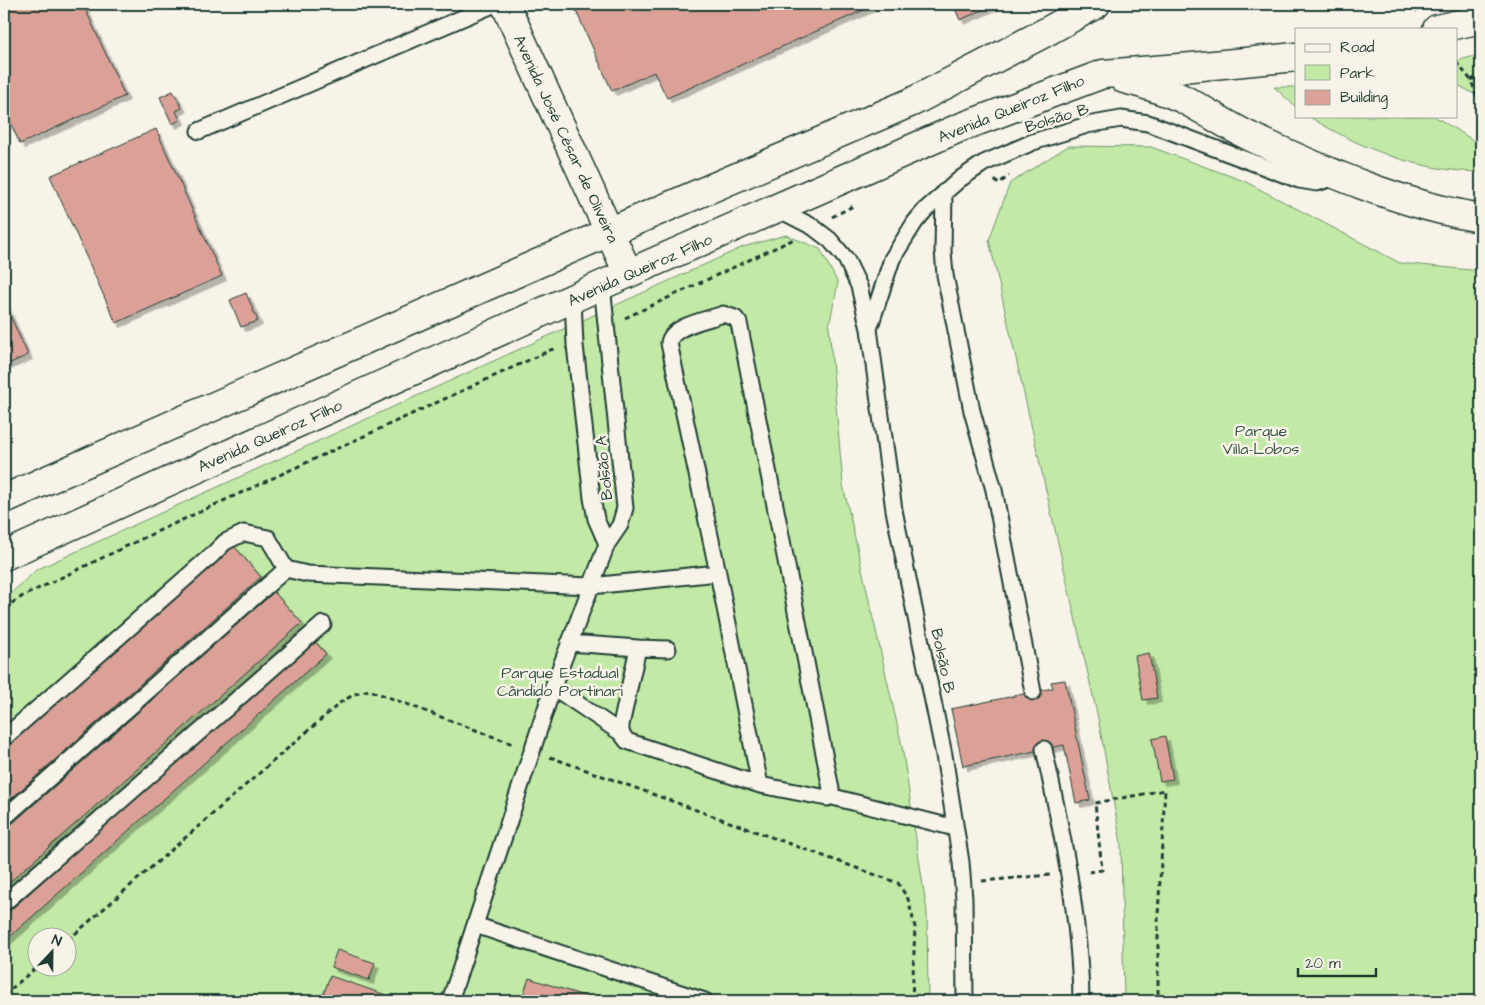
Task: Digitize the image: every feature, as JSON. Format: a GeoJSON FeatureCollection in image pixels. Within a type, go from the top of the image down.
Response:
{"type":"FeatureCollection","features":[{"type":"Feature","properties":{"kind":"main road","name":"Avenida José César de Oliveira"},"geometry":{"type":"LineString","coordinates":[[504,4],[628,273]]}},
{"type":"Feature","properties":{"kind":"main road"},"geometry":{"type":"LineString","coordinates":[[1046,32],[1065,4]]}},
{"type":"Feature","properties":{"kind":"main road"},"geometry":{"type":"LineString","coordinates":[[4,499],[609,232],[912,102],[1096,4]]}},
{"type":"Feature","properties":{"kind":"main road"},"geometry":{"type":"LineString","coordinates":[[1441,28],[1477,17]]}},
{"type":"Feature","properties":{"kind":"main road","name":"Avenida Queiroz Filho"},"geometry":{"type":"LineString","coordinates":[[4,556],[628,273],[960,128],[1103,74],[1295,57]]}},
{"type":"Feature","properties":{"kind":"main road"},"geometry":{"type":"LineString","coordinates":[[1103,74],[1149,85],[1182,99],[1250,136],[1339,176],[1420,204],[1481,218]]}},
{"type":"Feature","properties":{"kind":"lane"},"geometry":{"type":"LineString","coordinates":[[199,131],[494,4]]}},
{"type":"Feature","properties":{"kind":"lane","name":"Bolsão B"},"geometry":{"type":"LineString","coordinates":[[869,329],[892,259],[926,209],[944,192],[984,163],[1034,142],[1087,125],[1121,119],[1148,123],[1299,180],[1317,183],[1339,176]]}},
{"type":"Feature","properties":{"kind":"lane"},"geometry":{"type":"LineString","coordinates":[[944,192],[943,251],[945,275],[972,411],[994,490],[1033,692]]}},
{"type":"Feature","properties":{"kind":"lane","name":"Bolsão B"},"geometry":{"type":"LineString","coordinates":[[778,209],[813,227],[830,240],[846,259],[859,286],[869,329],[894,510],[944,755],[955,828],[964,899],[965,1001]]}},
{"type":"Feature","properties":{"kind":"lane","name":"Bolsão A"},"geometry":{"type":"LineString","coordinates":[[602,285],[625,508],[620,525],[607,544]]}},
{"type":"Feature","properties":{"kind":"lane","name":"Bolsão A"},"geometry":{"type":"LineString","coordinates":[[573,299],[575,339],[592,498],[596,519],[607,544]]}},
{"type":"Feature","properties":{"kind":"lane"},"geometry":{"type":"LineString","coordinates":[[760,785],[718,573],[669,343],[671,336],[680,329],[723,314],[734,318],[739,323],[831,789],[829,796]]}},
{"type":"Feature","properties":{"kind":"lane"},"geometry":{"type":"LineString","coordinates":[[4,738],[225,542],[244,533],[268,538],[286,569],[307,574],[591,586],[718,573]]}},
{"type":"Feature","properties":{"kind":"lane"},"geometry":{"type":"LineString","coordinates":[[450,1001],[553,688],[607,544]]}},
{"type":"Feature","properties":{"kind":"lane"},"geometry":{"type":"LineString","coordinates":[[4,818],[286,569]]}},
{"type":"Feature","properties":{"kind":"lane"},"geometry":{"type":"LineString","coordinates":[[4,903],[323,624]]}},
{"type":"Feature","properties":{"kind":"lane"},"geometry":{"type":"LineString","coordinates":[[569,643],[668,649]]}},
{"type":"Feature","properties":{"kind":"lane"},"geometry":{"type":"LineString","coordinates":[[638,648],[621,725],[622,733],[627,741],[760,785],[827,798],[829,796],[955,828]]}},
{"type":"Feature","properties":{"kind":"lane"},"geometry":{"type":"LineString","coordinates":[[553,688],[622,733]]}},
{"type":"Feature","properties":{"kind":"lane"},"geometry":{"type":"LineString","coordinates":[[1044,749],[1067,855],[1076,928],[1081,1001]]}},
{"type":"Feature","properties":{"kind":"lane"},"geometry":{"type":"LineString","coordinates":[[475,925],[705,1001]]}},
{"type":"Feature","properties":{"kind":"path"},"geometry":{"type":"LineString","coordinates":[[1458,64],[1471,80],[1481,109]]}},
{"type":"Feature","properties":{"kind":"path"},"geometry":{"type":"LineString","coordinates":[[1471,80],[1481,75]]}},
{"type":"Feature","properties":{"kind":"path"},"geometry":{"type":"LineString","coordinates":[[606,327],[790,241]]}},
{"type":"Feature","properties":{"kind":"path"},"geometry":{"type":"LineString","coordinates":[[4,608],[23,596],[156,532],[575,339]]}},
{"type":"Feature","properties":{"kind":"path"},"geometry":{"type":"LineString","coordinates":[[962,882],[1102,870],[1095,803],[1165,790],[1158,916],[1158,1001]]}},
{"type":"Feature","properties":{"kind":"path"},"geometry":{"type":"LineString","coordinates":[[4,995],[28,975]]}},
{"type":"Feature","properties":{"kind":"green space"},"geometry":{"type":"Polygon","coordinates":[[[1475,56],[1481,65],[1481,98],[1458,85],[1458,60],[1475,56]]]}},
{"type":"Feature","properties":{"kind":"green space"},"geometry":{"type":"Polygon","coordinates":[[[1295,87],[1295,106],[1275,88],[1295,87]]]}},
{"type":"Feature","properties":{"kind":"green space"},"geometry":{"type":"Polygon","coordinates":[[[1311,118],[1437,118],[1481,145],[1481,172],[1458,171],[1413,163],[1369,148],[1311,118]]]}},
{"type":"Feature","properties":{"kind":"green space","name":"Parque Villa-Lobos"},"geometry":{"type":"Polygon","coordinates":[[[1068,146],[1151,147],[1244,181],[1400,263],[1481,271],[1481,1001],[1124,1001],[1121,843],[1098,718],[989,240],[1010,183],[1068,146]]]}},
{"type":"Feature","properties":{"kind":"green space","name":"Parque Estadual Cândido Portinari"},"geometry":{"type":"Polygon","coordinates":[[[786,235],[820,249],[838,283],[829,326],[843,485],[902,746],[927,912],[928,1001],[4,1001],[4,600],[36,570],[743,247],[786,235]]]}},
{"type":"Feature","properties":{"kind":"building"},"geometry":{"type":"Polygon","coordinates":[[[4,4],[83,4],[125,96],[20,144],[4,109],[4,4]]]}},
{"type":"Feature","properties":{"kind":"building"},"geometry":{"type":"Polygon","coordinates":[[[573,4],[875,5],[667,98],[654,72],[612,91],[573,4]]]}},
{"type":"Feature","properties":{"kind":"building"},"geometry":{"type":"Polygon","coordinates":[[[953,4],[996,4],[960,20],[953,4]]]}},
{"type":"Feature","properties":{"kind":"building"},"geometry":{"type":"Polygon","coordinates":[[[173,91],[182,108],[176,111],[180,120],[172,124],[160,97],[173,91]]]}},
{"type":"Feature","properties":{"kind":"building"},"geometry":{"type":"Polygon","coordinates":[[[156,129],[222,276],[116,323],[50,176],[156,129]]]}},
{"type":"Feature","properties":{"kind":"building"},"geometry":{"type":"Polygon","coordinates":[[[246,293],[258,321],[241,327],[230,300],[246,293]]]}},
{"type":"Feature","properties":{"kind":"building"},"geometry":{"type":"Polygon","coordinates":[[[4,302],[28,355],[4,366],[4,302]]]}},
{"type":"Feature","properties":{"kind":"building"},"geometry":{"type":"Polygon","coordinates":[[[233,545],[261,577],[4,805],[4,748],[233,545]]]}},
{"type":"Feature","properties":{"kind":"building"},"geometry":{"type":"Polygon","coordinates":[[[274,592],[302,623],[4,887],[4,831],[274,592]]]}},
{"type":"Feature","properties":{"kind":"building"},"geometry":{"type":"Polygon","coordinates":[[[313,639],[326,654],[4,942],[4,916],[313,639]]]}},
{"type":"Feature","properties":{"kind":"building"},"geometry":{"type":"Polygon","coordinates":[[[1149,653],[1157,698],[1143,700],[1135,656],[1149,653]]]}},
{"type":"Feature","properties":{"kind":"building"},"geometry":{"type":"Polygon","coordinates":[[[1065,680],[1090,800],[1076,803],[1064,745],[963,766],[951,709],[1053,688],[1051,682],[1065,680]]]}},
{"type":"Feature","properties":{"kind":"building"},"geometry":{"type":"Polygon","coordinates":[[[1165,736],[1173,779],[1160,781],[1152,739],[1165,736]]]}},
{"type":"Feature","properties":{"kind":"building"},"geometry":{"type":"Polygon","coordinates":[[[337,950],[375,963],[369,980],[331,967],[337,950]]]}},
{"type":"Feature","properties":{"kind":"building"},"geometry":{"type":"Polygon","coordinates":[[[330,976],[404,1001],[321,1001],[330,976]]]}},
{"type":"Feature","properties":{"kind":"building"},"geometry":{"type":"Polygon","coordinates":[[[529,978],[599,1001],[521,1001],[529,978]]]}}]}
